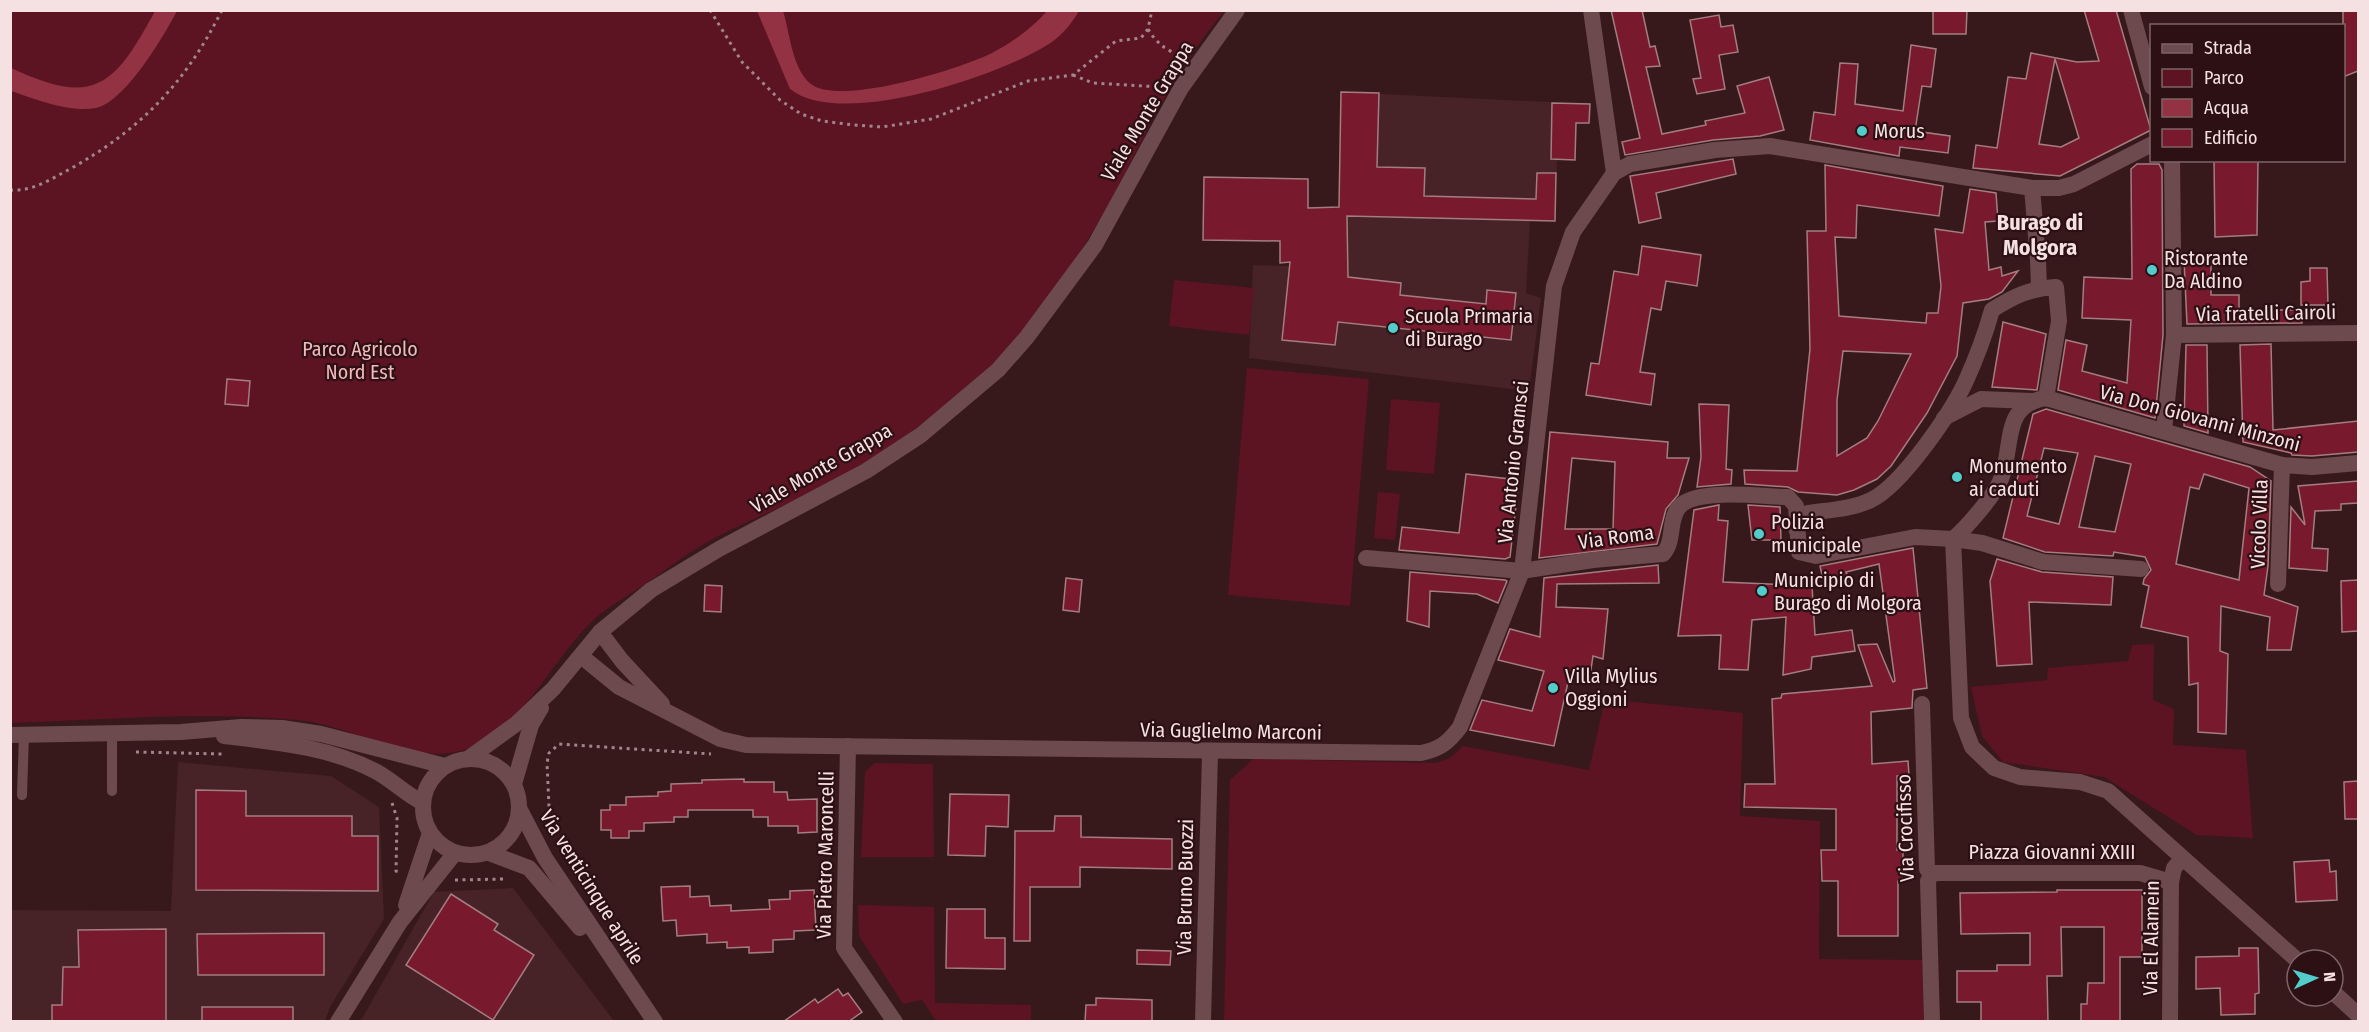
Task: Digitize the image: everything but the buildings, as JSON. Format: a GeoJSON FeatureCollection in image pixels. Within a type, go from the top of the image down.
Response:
{"type":"FeatureCollection","features":[{"type":"Feature","properties":{"kind":"street","name":"Viale Monte Grappa"},"geometry":{"type":"LineString","coordinates":[[514,784],[531,724],[553,689],[600,632],[664,582],[866,471],[921,435],[998,370],[1028,337],[1095,245],[1181,88],[1237,10]]}},
{"type":"Feature","properties":{"kind":"street"},"geometry":{"type":"LineString","coordinates":[[1591,10],[1614,173],[1630,164],[1715,150],[1770,146],[2032,188],[2059,188],[2073,184],[2150,145]]}},
{"type":"Feature","properties":{"kind":"street"},"geometry":{"type":"LineString","coordinates":[[2131,10],[2150,83]]}},
{"type":"Feature","properties":{"kind":"street"},"geometry":{"type":"LineString","coordinates":[[2164,430],[2174,335],[2172,162]]}},
{"type":"Feature","properties":{"kind":"street","name":"Via Antonio Gramsci"},"geometry":{"type":"LineString","coordinates":[[1522,572],[1554,286],[1573,232],[1614,173]]}},
{"type":"Feature","properties":{"kind":"street"},"geometry":{"type":"LineString","coordinates":[[2032,188],[2039,288]]}},
{"type":"Feature","properties":{"kind":"street"},"geometry":{"type":"LineString","coordinates":[[1953,539],[1968,527],[2001,478],[2013,420],[2039,400],[2059,321],[2056,286],[2018,293],[1992,310],[1964,385],[1909,468],[1873,499],[1850,507],[1808,513],[1796,529],[1799,552],[1816,556],[1915,537],[1982,543],[2043,562],[2141,569]]}},
{"type":"Feature","properties":{"kind":"street","name":"Via fratelli Cairoli"},"geometry":{"type":"LineString","coordinates":[[2174,335],[2358,333]]}},
{"type":"Feature","properties":{"kind":"street","name":"Via Don Giovanni Minzoni"},"geometry":{"type":"LineString","coordinates":[[1942,419],[1982,399],[2039,400],[2164,430],[2282,465],[2313,467],[2358,463]]}},
{"type":"Feature","properties":{"kind":"street","name":"Vicolo Villa"},"geometry":{"type":"LineString","coordinates":[[2278,584],[2282,465]]}},
{"type":"Feature","properties":{"kind":"street","name":"Via Roma"},"geometry":{"type":"LineString","coordinates":[[1522,572],[1593,560],[1663,554],[1670,546],[1677,508],[1686,501],[1702,496],[1788,497],[1796,506],[1796,529]]}},
{"type":"Feature","properties":{"kind":"street"},"geometry":{"type":"LineString","coordinates":[[1953,539],[1961,718],[1972,747],[1994,768],[2020,777],[2080,782],[2108,791],[2285,949]]}},
{"type":"Feature","properties":{"kind":"street"},"geometry":{"type":"LineString","coordinates":[[1366,558],[1522,572]]}},
{"type":"Feature","properties":{"kind":"street","name":"Via Guglielmo Marconi"},"geometry":{"type":"LineString","coordinates":[[580,656],[619,687],[720,739],[746,745],[1210,753],[1421,753],[1437,750],[1450,741],[1460,727],[1522,572]]}},
{"type":"Feature","properties":{"kind":"street","name":"Via Guglielmo Marconi"},"geometry":{"type":"LineString","coordinates":[[600,632],[622,661],[674,715]]}},
{"type":"Feature","properties":{"kind":"street","name":"Viale Monte Grappa"},"geometry":{"type":"LineString","coordinates":[[469,758],[516,724],[553,689]]}},
{"type":"Feature","properties":{"kind":"street","name":"Via Crocifisso"},"geometry":{"type":"LineString","coordinates":[[1922,704],[1927,869],[1932,873],[1928,881],[1932,1022]]}},
{"type":"Feature","properties":{"kind":"street"},"geometry":{"type":"LineString","coordinates":[[17,735],[181,732],[241,727],[282,728],[321,734],[445,766]]}},
{"type":"Feature","properties":{"kind":"street"},"geometry":{"type":"LineString","coordinates":[[181,732],[250,739],[330,754],[379,773],[423,803]]}},
{"type":"Feature","properties":{"kind":"street","name":"Via Pietro Maroncelli"},"geometry":{"type":"LineString","coordinates":[[848,746],[844,948],[895,1022]]}},
{"type":"Feature","properties":{"kind":"street","name":"Via Bruno Buozzi"},"geometry":{"type":"LineString","coordinates":[[1203,1022],[1210,753]]}},
{"type":"Feature","properties":{"kind":"street"},"geometry":{"type":"LineString","coordinates":[[469,758],[495,765],[514,784],[520,810],[510,836],[489,853],[477,856],[455,853],[441,845],[430,833],[424,819],[423,803],[429,782],[445,766],[469,758]]}},
{"type":"Feature","properties":{"kind":"street","name":"Via venticinque aprile"},"geometry":{"type":"LineString","coordinates":[[520,810],[545,858],[655,1022]]}},
{"type":"Feature","properties":{"kind":"street"},"geometry":{"type":"LineString","coordinates":[[423,881],[430,833]]}},
{"type":"Feature","properties":{"kind":"street"},"geometry":{"type":"LineString","coordinates":[[338,1022],[423,881],[455,853]]}},
{"type":"Feature","properties":{"kind":"street","name":"Via venticinque aprile"},"geometry":{"type":"LineString","coordinates":[[489,853],[529,868],[630,987]]}},
{"type":"Feature","properties":{"kind":"street","name":"Via El Alamein"},"geometry":{"type":"LineString","coordinates":[[2170,1022],[2171,882],[2174,868],[2182,859]]}},
{"type":"Feature","properties":{"kind":"street","name":"Piazza Giovanni XXIII"},"geometry":{"type":"LineString","coordinates":[[1932,873],[2140,873],[2171,882]]}},
{"type":"Feature","properties":{"kind":"street"},"geometry":{"type":"LineString","coordinates":[[2345,1003],[2358,1015]]}},
{"type":"Feature","properties":{"kind":"lane"},"geometry":{"type":"LineString","coordinates":[[112,733],[112,791]]}},
{"type":"Feature","properties":{"kind":"lane"},"geometry":{"type":"LineString","coordinates":[[17,735],[22,795]]}},
{"type":"Feature","properties":{"kind":"path"},"geometry":{"type":"LineString","coordinates":[[10,190],[29,189],[45,183],[111,145],[135,127],[178,80],[208,39],[222,10]]}},
{"type":"Feature","properties":{"kind":"path"},"geometry":{"type":"LineString","coordinates":[[710,10],[742,62],[762,84],[801,114],[822,121],[882,127],[906,124],[941,115],[1028,81],[1073,75],[1093,82],[1181,88]]}},
{"type":"Feature","properties":{"kind":"path"},"geometry":{"type":"LineString","coordinates":[[1073,75],[1116,41],[1141,38],[1148,29],[1152,10]]}},
{"type":"Feature","properties":{"kind":"path"},"geometry":{"type":"LineString","coordinates":[[1148,29],[1156,42],[1166,50],[1184,57],[1204,56]]}},
{"type":"Feature","properties":{"kind":"path"},"geometry":{"type":"LineString","coordinates":[[545,858],[550,833],[548,763],[553,747],[564,743],[716,755]]}},
{"type":"Feature","properties":{"kind":"path"},"geometry":{"type":"LineString","coordinates":[[112,752],[233,755]]}},
{"type":"Feature","properties":{"kind":"path"},"geometry":{"type":"LineString","coordinates":[[386,799],[391,802],[397,818],[396,871],[423,881],[513,878],[529,868]]}},
{"type":"Feature","properties":{"kind":"shaded area"},"geometry":{"type":"Polygon","coordinates":[[[1341,92],[1590,104],[1589,123],[1576,124],[1575,160],[1557,160],[1555,221],[1530,221],[1526,293],[1541,298],[1529,391],[1249,358],[1253,265],[1290,266],[1308,208],[1339,207],[1341,92]]]}},
{"type":"Feature","properties":{"kind":"shaded area"},"geometry":{"type":"Polygon","coordinates":[[[178,762],[331,776],[379,807],[384,919],[330,1007],[325,1021],[11,1022],[11,910],[171,911],[178,762]]]}},
{"type":"Feature","properties":{"kind":"shaded area"},"geometry":{"type":"Polygon","coordinates":[[[513,888],[614,1021],[360,1022],[434,892],[513,888]]]}},
{"type":"Feature","properties":{"kind":"green space","name":"Parco Agricolo Nord Est"},"geometry":{"type":"Polygon","coordinates":[[[10,11],[1225,11],[1177,76],[1113,196],[1075,260],[1028,324],[977,379],[938,413],[873,457],[797,500],[702,545],[610,607],[582,632],[534,694],[498,731],[478,745],[456,752],[436,754],[396,748],[318,723],[262,717],[190,716],[11,723],[10,11]]]}},
{"type":"Feature","properties":{"kind":"green space"},"geometry":{"type":"Polygon","coordinates":[[[1174,280],[1254,288],[1249,335],[1169,326],[1174,280]]]}},
{"type":"Feature","properties":{"kind":"green space"},"geometry":{"type":"Polygon","coordinates":[[[1247,368],[1369,379],[1350,606],[1228,595],[1247,368]]]}},
{"type":"Feature","properties":{"kind":"green space"},"geometry":{"type":"Polygon","coordinates":[[[1391,399],[1440,403],[1434,474],[1386,470],[1391,399]]]}},
{"type":"Feature","properties":{"kind":"green space"},"geometry":{"type":"Polygon","coordinates":[[[1378,492],[1400,494],[1395,540],[1374,538],[1378,492]]]}},
{"type":"Feature","properties":{"kind":"green space"},"geometry":{"type":"Polygon","coordinates":[[[2154,644],[2153,700],[2174,709],[2173,745],[2246,750],[2253,838],[2197,835],[2104,777],[2003,762],[1982,736],[1971,687],[2047,680],[2048,668],[2128,661],[2132,645],[2154,644]]]}},
{"type":"Feature","properties":{"kind":"green space"},"geometry":{"type":"Polygon","coordinates":[[[1605,699],[1743,713],[1740,816],[1820,821],[1819,959],[1922,960],[1924,1021],[1224,1022],[1230,780],[1253,759],[1436,763],[1450,758],[1463,746],[1589,770],[1605,699]]]}},
{"type":"Feature","properties":{"kind":"green space"},"geometry":{"type":"Polygon","coordinates":[[[875,763],[933,764],[934,857],[861,857],[865,772],[875,763]]]}},
{"type":"Feature","properties":{"kind":"green space"},"geometry":{"type":"Polygon","coordinates":[[[858,905],[934,907],[935,1003],[1031,1005],[1031,1021],[936,1021],[922,1000],[903,1004],[859,936],[858,905]]]}},
{"type":"Feature","properties":{"kind":"water"},"geometry":{"type":"Polygon","coordinates":[[[155,11],[177,11],[142,67],[119,94],[107,103],[96,108],[75,109],[11,91],[11,68],[39,80],[63,86],[82,87],[99,83],[113,73],[127,57],[155,11]]]}},
{"type":"Feature","properties":{"kind":"water"},"geometry":{"type":"Polygon","coordinates":[[[757,11],[783,11],[796,62],[807,80],[814,86],[830,90],[851,91],[903,82],[977,60],[1029,29],[1047,11],[1079,11],[1067,28],[1052,42],[998,69],[922,93],[882,101],[846,104],[814,100],[790,89],[757,11]]]}},
{"type":"Feature","properties":{"kind":"place","name":"Morus"},"geometry":{"type":"Point","coordinates":[1862,131]}},
{"type":"Feature","properties":{"kind":"place","name":"Ristorante Da Aldino"},"geometry":{"type":"Point","coordinates":[2152,270]}},
{"type":"Feature","properties":{"kind":"place","name":"Scuola Primaria di Burago"},"geometry":{"type":"Point","coordinates":[1393,328]}},
{"type":"Feature","properties":{"kind":"place","name":"Monumento ai caduti"},"geometry":{"type":"Point","coordinates":[1957,477]}},
{"type":"Feature","properties":{"kind":"place","name":"Polizia municipale"},"geometry":{"type":"Point","coordinates":[1759,534]}},
{"type":"Feature","properties":{"kind":"place","name":"Municipio di Burago di Molgora"},"geometry":{"type":"Point","coordinates":[1762,591]}},
{"type":"Feature","properties":{"kind":"place","name":"Villa Mylius Oggioni"},"geometry":{"type":"Point","coordinates":[1553,688]}},
{"type":"Feature","properties":{"kind":"district","name":"Burago di Molgora"},"geometry":{"type":"Point","coordinates":[2040,234]}}]}
